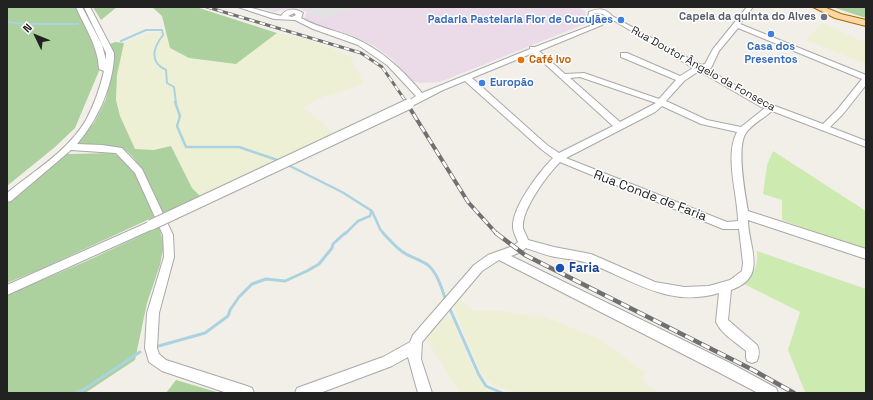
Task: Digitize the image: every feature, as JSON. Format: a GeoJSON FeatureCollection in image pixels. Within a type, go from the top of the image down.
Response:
{"type":"FeatureCollection","features":[{"type":"Feature","properties":{"kind":"main road"},"geometry":{"type":"LineString","coordinates":[[817,7],[838,16],[866,22]]}},
{"type":"Feature","properties":{"kind":"main road"},"geometry":{"type":"LineString","coordinates":[[823,7],[866,22]]}},
{"type":"Feature","properties":{"kind":"street"},"geometry":{"type":"LineString","coordinates":[[7,190],[60,148],[77,129],[86,114],[96,89],[103,70],[104,58],[98,43],[79,7]]}},
{"type":"Feature","properties":{"kind":"street"},"geometry":{"type":"LineString","coordinates":[[7,198],[60,156],[90,121],[99,100],[110,61],[110,53],[87,7]]}},
{"type":"Feature","properties":{"kind":"street"},"geometry":{"type":"LineString","coordinates":[[241,7],[274,17],[299,13],[304,24],[351,39],[370,49],[394,66],[420,97]]}},
{"type":"Feature","properties":{"kind":"street"},"geometry":{"type":"LineString","coordinates":[[251,7],[272,14],[287,16]]}},
{"type":"Feature","properties":{"kind":"street"},"geometry":{"type":"LineString","coordinates":[[524,243],[518,228],[520,212],[536,186],[559,158],[652,110],[681,79],[698,68],[708,66],[716,51],[750,7]]}},
{"type":"Feature","properties":{"kind":"street"},"geometry":{"type":"LineString","coordinates":[[7,290],[151,225],[409,104],[420,97],[466,77],[600,24],[606,19],[607,14],[599,9],[590,13]]}},
{"type":"Feature","properties":{"kind":"street"},"geometry":{"type":"LineString","coordinates":[[590,13],[606,19]]}},
{"type":"Feature","properties":{"kind":"street"},"geometry":{"type":"LineString","coordinates":[[590,13],[593,23],[590,27]]}},
{"type":"Feature","properties":{"kind":"street","name":"Rua Doutor Ângelo da Fonseca"},"geometry":{"type":"LineString","coordinates":[[606,19],[615,19],[698,68],[771,108],[866,144]]}},
{"type":"Feature","properties":{"kind":"street"},"geometry":{"type":"LineString","coordinates":[[737,25],[866,79],[840,112],[824,128]]}},
{"type":"Feature","properties":{"kind":"street"},"geometry":{"type":"LineString","coordinates":[[533,50],[620,126]]}},
{"type":"Feature","properties":{"kind":"street"},"geometry":{"type":"LineString","coordinates":[[624,55],[681,79]]}},
{"type":"Feature","properties":{"kind":"street"},"geometry":{"type":"LineString","coordinates":[[564,76],[580,75],[660,102],[704,122],[722,127],[743,130]]}},
{"type":"Feature","properties":{"kind":"street","name":"Rua Conde de Faria"},"geometry":{"type":"LineString","coordinates":[[466,77],[544,147],[559,158],[574,166],[727,226],[743,220],[866,254]]}},
{"type":"Feature","properties":{"kind":"street"},"geometry":{"type":"LineString","coordinates":[[415,90],[440,88]]}},
{"type":"Feature","properties":{"kind":"street"},"geometry":{"type":"LineString","coordinates":[[524,243],[554,252],[591,259],[654,287],[684,292],[709,291],[733,284],[747,274],[749,263],[738,184],[737,141],[743,130],[771,108]]}},
{"type":"Feature","properties":{"kind":"street"},"geometry":{"type":"LineString","coordinates":[[68,147],[119,150],[139,171],[168,235],[169,257],[160,282],[153,313],[151,348],[154,358],[162,365],[247,393]]}},
{"type":"Feature","properties":{"kind":"street"},"geometry":{"type":"LineString","coordinates":[[302,393],[387,362],[413,347],[417,339],[436,315],[478,268],[486,261],[520,247],[524,243]]}},
{"type":"Feature","properties":{"kind":"street"},"geometry":{"type":"LineString","coordinates":[[499,255],[725,368],[771,393]]}},
{"type":"Feature","properties":{"kind":"street"},"geometry":{"type":"LineString","coordinates":[[726,286],[722,322],[729,331],[744,340],[753,349],[752,357]]}},
{"type":"Feature","properties":{"kind":"street"},"geometry":{"type":"LineString","coordinates":[[413,347],[425,393]]}},
{"type":"Feature","properties":{"kind":"shaded area"},"geometry":{"type":"Polygon","coordinates":[[[258,7],[296,7],[274,12],[258,7]]]}},
{"type":"Feature","properties":{"kind":"shaded area"},"geometry":{"type":"Polygon","coordinates":[[[296,7],[578,7],[585,11],[587,21],[585,24],[440,82],[421,83],[412,81],[392,59],[374,46],[353,36],[307,22],[304,19],[307,12],[296,7]]]}},
{"type":"Feature","properties":{"kind":"shaded area"},"geometry":{"type":"Polygon","coordinates":[[[315,7],[360,7],[322,19],[307,12],[315,7]]]}},
{"type":"Feature","properties":{"kind":"green space"},"geometry":{"type":"Polygon","coordinates":[[[7,7],[76,7],[100,56],[99,71],[75,128],[55,147],[7,186],[7,7]]]}},
{"type":"Feature","properties":{"kind":"green space"},"geometry":{"type":"Polygon","coordinates":[[[93,7],[117,7],[101,20],[93,7]]]}},
{"type":"Feature","properties":{"kind":"green space"},"geometry":{"type":"Polygon","coordinates":[[[152,7],[196,7],[277,33],[236,64],[189,58],[170,48],[162,16],[152,7]]]}},
{"type":"Feature","properties":{"kind":"green space"},"geometry":{"type":"Polygon","coordinates":[[[832,7],[866,7],[866,18],[832,7]]]}},
{"type":"Feature","properties":{"kind":"green space"},"geometry":{"type":"Polygon","coordinates":[[[823,23],[862,41],[866,39],[866,64],[805,40],[823,23]]]}},
{"type":"Feature","properties":{"kind":"green space"},"geometry":{"type":"Polygon","coordinates":[[[167,31],[170,48],[189,58],[236,64],[277,33],[302,38],[350,56],[364,84],[323,97],[303,108],[317,118],[333,134],[201,197],[192,188],[171,146],[154,150],[135,149],[120,116],[116,100],[117,75],[124,43],[146,34],[167,31]]]}},
{"type":"Feature","properties":{"kind":"green space"},"geometry":{"type":"Polygon","coordinates":[[[115,42],[124,43],[117,75],[116,100],[120,116],[135,149],[154,150],[171,146],[192,188],[201,197],[163,213],[151,186],[139,165],[125,150],[113,146],[74,146],[94,123],[106,99],[115,54],[110,44],[115,42]]]}},
{"type":"Feature","properties":{"kind":"green space"},"geometry":{"type":"Polygon","coordinates":[[[773,151],[866,211],[866,250],[782,220],[782,200],[763,194],[767,165],[773,151]]]}},
{"type":"Feature","properties":{"kind":"green space"},"geometry":{"type":"Polygon","coordinates":[[[113,153],[128,164],[134,172],[139,180],[154,217],[7,283],[7,202],[67,154],[113,153]]]}},
{"type":"Feature","properties":{"kind":"green space"},"geometry":{"type":"Polygon","coordinates":[[[159,227],[164,245],[160,265],[147,303],[135,360],[85,393],[7,393],[7,295],[89,260],[159,227]]]}},
{"type":"Feature","properties":{"kind":"green space"},"geometry":{"type":"Polygon","coordinates":[[[757,251],[866,289],[866,393],[805,392],[788,350],[800,312],[744,284],[755,269],[757,251]]]}},
{"type":"Feature","properties":{"kind":"green space"},"geometry":{"type":"Polygon","coordinates":[[[459,299],[473,311],[503,311],[545,317],[598,338],[645,372],[642,380],[658,393],[519,393],[493,386],[481,373],[453,306],[459,299]]]}},
{"type":"Feature","properties":{"kind":"green space"},"geometry":{"type":"Polygon","coordinates":[[[447,315],[453,322],[474,370],[486,389],[494,393],[460,393],[426,339],[447,315]]]}},
{"type":"Feature","properties":{"kind":"green space"},"geometry":{"type":"Polygon","coordinates":[[[176,380],[220,393],[166,393],[176,380]]]}},
{"type":"Feature","properties":{"kind":"waterway"},"geometry":{"type":"LineString","coordinates":[[7,22],[25,24],[78,24]]}},
{"type":"Feature","properties":{"kind":"waterway"},"geometry":{"type":"LineString","coordinates":[[121,41],[146,30],[162,30],[163,35],[154,54],[157,63],[166,70],[167,83],[174,87],[176,103]]}},
{"type":"Feature","properties":{"kind":"waterway"},"geometry":{"type":"LineString","coordinates":[[175,102],[180,116],[177,126],[186,147],[239,147],[280,161]]}},
{"type":"Feature","properties":{"kind":"waterway"},"geometry":{"type":"LineString","coordinates":[[286,164],[342,192],[372,211],[380,229],[384,234]]}},
{"type":"Feature","properties":{"kind":"waterway"},"geometry":{"type":"LineString","coordinates":[[345,234],[358,221],[370,216],[371,212]]}},
{"type":"Feature","properties":{"kind":"waterway"},"geometry":{"type":"LineString","coordinates":[[155,347],[205,333],[228,316],[230,310],[239,297],[252,284],[266,279],[285,281],[307,271],[319,264],[332,248],[333,244],[345,233]]}},
{"type":"Feature","properties":{"kind":"waterway"},"geometry":{"type":"LineString","coordinates":[[384,234],[403,252],[428,265],[439,282],[446,301]]}},
{"type":"Feature","properties":{"kind":"waterway"},"geometry":{"type":"LineString","coordinates":[[449,307],[479,375],[486,386],[502,393]]}},
{"type":"Feature","properties":{"kind":"waterway"},"geometry":{"type":"LineString","coordinates":[[76,393],[83,390],[140,352]]}},
{"type":"Feature","properties":{"kind":"railway"},"geometry":{"type":"LineString","coordinates":[[207,7],[361,53],[382,67],[407,103]]}},
{"type":"Feature","properties":{"kind":"railway"},"geometry":{"type":"LineString","coordinates":[[406,102],[468,202],[496,233]]}},
{"type":"Feature","properties":{"kind":"railway"},"geometry":{"type":"LineString","coordinates":[[496,233],[525,255],[753,370],[794,393]]}},
{"type":"Feature","properties":{"kind":"place","name":"Capela da quinta do Alves"},"geometry":{"type":"Point","coordinates":[824,17]}},
{"type":"Feature","properties":{"kind":"place","name":"Padaria Pastelaria Flor de Cucujães"},"geometry":{"type":"Point","coordinates":[621,20]}},
{"type":"Feature","properties":{"kind":"place","name":"Casa dos Presentos"},"geometry":{"type":"Point","coordinates":[771,34]}},
{"type":"Feature","properties":{"kind":"place","name":"Café Ivo"},"geometry":{"type":"Point","coordinates":[521,60]}},
{"type":"Feature","properties":{"kind":"place","name":"Europão"},"geometry":{"type":"Point","coordinates":[482,83]}},
{"type":"Feature","properties":{"kind":"place","name":"Faria"},"geometry":{"type":"Point","coordinates":[560,268]}}]}
